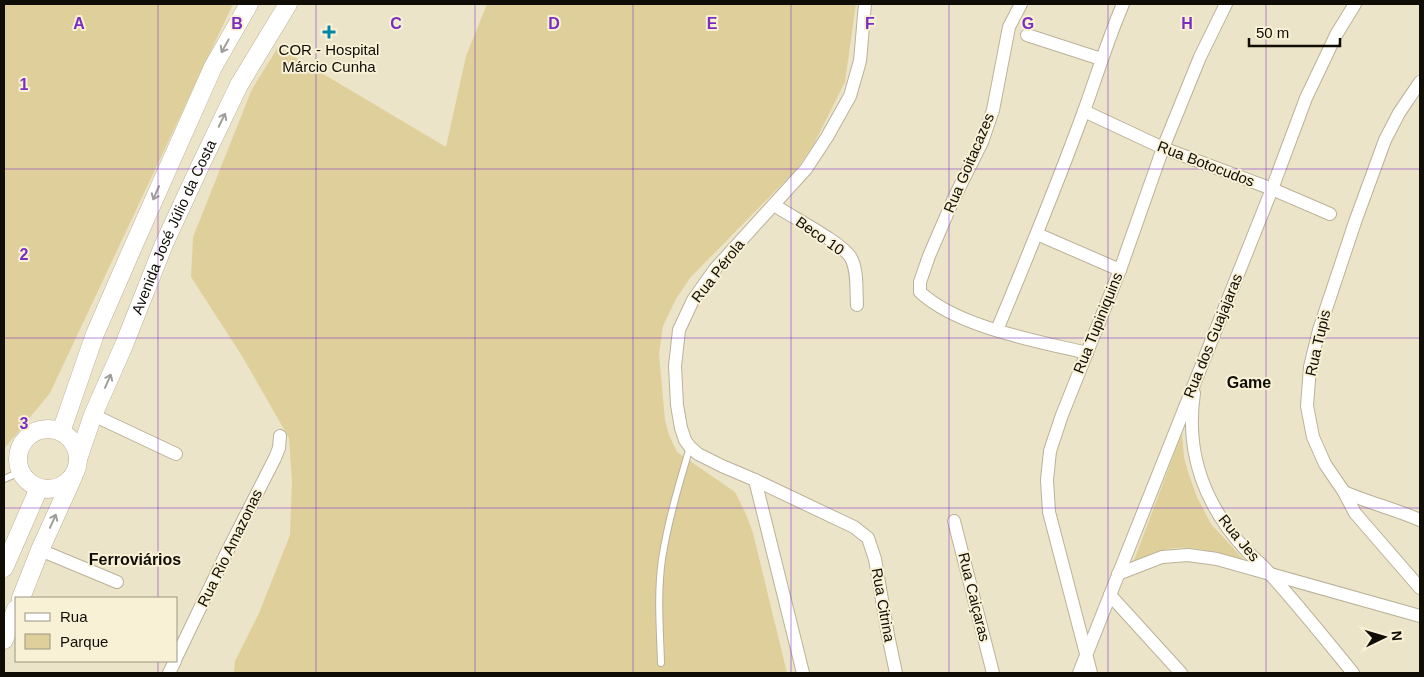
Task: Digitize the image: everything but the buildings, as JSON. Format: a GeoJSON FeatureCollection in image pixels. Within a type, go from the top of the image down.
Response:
{"type":"FeatureCollection","features":[{"type":"Feature","properties":{"kind":"main road","name":"Avenida José Júlio da Costa"},"geometry":{"type":"LineString","coordinates":[[61,432],[95,334],[132,249],[213,67],[249,4]]}},
{"type":"Feature","properties":{"kind":"main road","name":"Avenida José Júlio da Costa"},"geometry":{"type":"LineString","coordinates":[[21,597],[76,467],[93,416],[124,345],[164,244],[239,85],[288,4]]}},
{"type":"Feature","properties":{"kind":"main road"},"geometry":{"type":"LineString","coordinates":[[49,429],[61,432],[68,436],[77,451],[76,467],[67,483],[58,488],[49,490],[38,488],[28,482],[20,472],[18,460],[20,448],[27,438],[37,431],[49,429]]}},
{"type":"Feature","properties":{"kind":"main road"},"geometry":{"type":"LineString","coordinates":[[4,568],[38,488]]}},
{"type":"Feature","properties":{"kind":"main road"},"geometry":{"type":"LineString","coordinates":[[4,640],[15,612]]}},
{"type":"Feature","properties":{"kind":"street","name":"Rua Pérola"},"geometry":{"type":"LineString","coordinates":[[690,447],[685,440],[681,428],[677,405],[675,366],[679,330],[693,300],[715,269],[806,169],[827,137],[850,96],[860,61],[865,4]]}},
{"type":"Feature","properties":{"kind":"street","name":"Rua Goitacazes"},"geometry":{"type":"LineString","coordinates":[[997,330],[968,320],[936,305],[920,292],[920,282],[929,256],[954,198],[969,169],[993,110],[1009,27],[1021,4]]}},
{"type":"Feature","properties":{"kind":"street"},"geometry":{"type":"LineString","coordinates":[[1086,353],[997,330],[1037,234],[1123,4]]}},
{"type":"Feature","properties":{"kind":"street","name":"Rua Tupiniquins"},"geometry":{"type":"LineString","coordinates":[[1091,673],[1049,512],[1047,480],[1050,451],[1086,353],[1120,270],[1164,148],[1200,57],[1226,4]]}},
{"type":"Feature","properties":{"kind":"street","name":"Rua dos Guajajaras"},"geometry":{"type":"LineString","coordinates":[[1078,673],[1272,189],[1306,98],[1336,35],[1355,4]]}},
{"type":"Feature","properties":{"kind":"street"},"geometry":{"type":"LineString","coordinates":[[1027,34],[1101,59]]}},
{"type":"Feature","properties":{"kind":"street","name":"Rua Tupis"},"geometry":{"type":"LineString","coordinates":[[1420,82],[1384,140],[1332,287],[1310,367],[1307,406],[1313,437],[1325,464],[1344,492],[1355,513],[1420,588]]}},
{"type":"Feature","properties":{"kind":"street","name":"Rua Botocudos"},"geometry":{"type":"LineString","coordinates":[[1084,111],[1164,148],[1272,189],[1330,214]]}},
{"type":"Feature","properties":{"kind":"street","name":"Beco 10"},"geometry":{"type":"LineString","coordinates":[[774,205],[834,243],[851,259],[854,270],[857,305]]}},
{"type":"Feature","properties":{"kind":"street"},"geometry":{"type":"LineString","coordinates":[[1037,234],[1120,270]]}},
{"type":"Feature","properties":{"kind":"street","name":"Rua Jes"},"geometry":{"type":"LineString","coordinates":[[1197,374],[1192,406],[1192,441],[1199,471],[1212,502],[1245,549],[1269,572],[1353,673]]}},
{"type":"Feature","properties":{"kind":"street"},"geometry":{"type":"LineString","coordinates":[[93,416],[176,454]]}},
{"type":"Feature","properties":{"kind":"street","name":"Rua Rio Amazonas"},"geometry":{"type":"LineString","coordinates":[[178,655],[226,554],[275,458],[280,436]]}},
{"type":"Feature","properties":{"kind":"street"},"geometry":{"type":"LineString","coordinates":[[690,447],[708,460],[755,480],[803,673]]}},
{"type":"Feature","properties":{"kind":"street","name":"Rua Citrina"},"geometry":{"type":"LineString","coordinates":[[755,480],[854,527],[868,538],[875,559],[896,673]]}},
{"type":"Feature","properties":{"kind":"street"},"geometry":{"type":"LineString","coordinates":[[1344,492],[1420,520]]}},
{"type":"Feature","properties":{"kind":"street","name":"Rua Caiçaras"},"geometry":{"type":"LineString","coordinates":[[954,521],[993,673]]}},
{"type":"Feature","properties":{"kind":"street"},"geometry":{"type":"LineString","coordinates":[[40,550],[117,582]]}},
{"type":"Feature","properties":{"kind":"street"},"geometry":{"type":"LineString","coordinates":[[1118,574],[1162,557],[1188,555],[1218,559],[1420,616]]}},
{"type":"Feature","properties":{"kind":"street"},"geometry":{"type":"LineString","coordinates":[[1110,596],[1181,673]]}},
{"type":"Feature","properties":{"kind":"lane"},"geometry":{"type":"LineString","coordinates":[[661,663],[660,588],[662,560],[671,515],[690,447]]}},
{"type":"Feature","properties":{"kind":"lane"},"geometry":{"type":"LineString","coordinates":[[4,479],[20,472]]}},
{"type":"Feature","properties":{"kind":"green space"},"geometry":{"type":"Polygon","coordinates":[[[4,4],[233,4],[50,393],[4,449],[4,4]]]}},
{"type":"Feature","properties":{"kind":"green space"},"geometry":{"type":"Polygon","coordinates":[[[487,4],[856,4],[845,82],[814,144],[797,169],[690,278],[676,299],[663,326],[659,354],[665,420],[669,435],[677,452],[735,492],[746,514],[753,533],[787,673],[234,673],[235,661],[259,613],[290,535],[292,482],[289,438],[242,356],[191,277],[193,237],[252,89],[278,47],[446,147],[466,56],[487,4]]]}},
{"type":"Feature","properties":{"kind":"green space"},"geometry":{"type":"Polygon","coordinates":[[[1182,433],[1184,457],[1197,497],[1211,524],[1248,564],[1203,550],[1190,548],[1162,550],[1133,563],[1182,433]]]}},
{"type":"Feature","properties":{"kind":"place","name":"COR - Hospital Márcio Cunha"},"geometry":{"type":"Point","coordinates":[329,32]}},
{"type":"Feature","properties":{"kind":"district","name":"Game"},"geometry":{"type":"Point","coordinates":[1249,382]}},
{"type":"Feature","properties":{"kind":"district","name":"Ferroviários"},"geometry":{"type":"Point","coordinates":[135,559]}}]}
